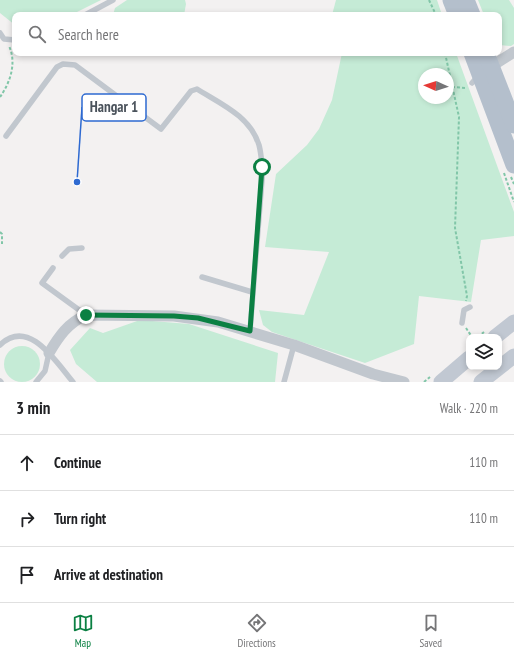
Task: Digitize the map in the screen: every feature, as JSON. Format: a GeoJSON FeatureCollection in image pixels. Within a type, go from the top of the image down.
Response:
{"type":"FeatureCollection","features":[{"type":"Feature","properties":{"kind":"main road"},"geometry":{"type":"LineString","coordinates":[[452,0],[456,12]]}},
{"type":"Feature","properties":{"kind":"main road"},"geometry":{"type":"LineString","coordinates":[[466,0],[471,12]]}},
{"type":"Feature","properties":{"kind":"main road"},"geometry":{"type":"LineString","coordinates":[[474,56],[514,125]]}},
{"type":"Feature","properties":{"kind":"main road"},"geometry":{"type":"LineString","coordinates":[[482,69],[514,165]]}},
{"type":"Feature","properties":{"kind":"main road"},"geometry":{"type":"LineString","coordinates":[[499,334],[514,322]]}},
{"type":"Feature","properties":{"kind":"main road"},"geometry":{"type":"LineString","coordinates":[[481,382],[514,356]]}},
{"type":"Feature","properties":{"kind":"main road"},"geometry":{"type":"LineString","coordinates":[[441,382],[466,361]]}},
{"type":"Feature","properties":{"kind":"street"},"geometry":{"type":"LineString","coordinates":[[482,69],[514,52]]}},
{"type":"Feature","properties":{"kind":"street"},"geometry":{"type":"LineString","coordinates":[[49,353],[66,328],[73,321],[86,315],[174,316],[198,318],[250,331],[294,345],[373,374],[404,382]]}},
{"type":"Feature","properties":{"kind":"lane"},"geometry":{"type":"LineString","coordinates":[[91,12],[113,0]]}},
{"type":"Feature","properties":{"kind":"lane"},"geometry":{"type":"LineString","coordinates":[[0,33],[4,39],[12,40]]}},
{"type":"Feature","properties":{"kind":"lane"},"geometry":{"type":"LineString","coordinates":[[6,136],[57,67],[63,64],[75,65],[161,129],[191,91],[197,89],[240,116],[251,127],[259,145],[262,167],[250,331]]}},
{"type":"Feature","properties":{"kind":"lane"},"geometry":{"type":"LineString","coordinates":[[62,256],[70,249],[82,248]]}},
{"type":"Feature","properties":{"kind":"lane"},"geometry":{"type":"LineString","coordinates":[[53,268],[42,284],[86,315]]}},
{"type":"Feature","properties":{"kind":"lane"},"geometry":{"type":"LineString","coordinates":[[202,277],[252,292]]}},
{"type":"Feature","properties":{"kind":"lane"},"geometry":{"type":"LineString","coordinates":[[462,323],[464,310],[470,307]]}},
{"type":"Feature","properties":{"kind":"lane"},"geometry":{"type":"LineString","coordinates":[[0,345],[13,337],[25,336],[41,344],[73,382]]}},
{"type":"Feature","properties":{"kind":"lane"},"geometry":{"type":"LineString","coordinates":[[284,382],[294,345]]}},
{"type":"Feature","properties":{"kind":"lane"},"geometry":{"type":"LineString","coordinates":[[36,382],[45,371],[49,353]]}},
{"type":"Feature","properties":{"kind":"path"},"geometry":{"type":"LineString","coordinates":[[429,0],[435,12]]}},
{"type":"Feature","properties":{"kind":"path"},"geometry":{"type":"LineString","coordinates":[[0,97],[6,88],[12,69],[10,48],[4,39]]}},
{"type":"Feature","properties":{"kind":"path"},"geometry":{"type":"LineString","coordinates":[[446,56],[448,68]]}},
{"type":"Feature","properties":{"kind":"path"},"geometry":{"type":"LineString","coordinates":[[454,86],[467,88],[482,69]]}},
{"type":"Feature","properties":{"kind":"path"},"geometry":{"type":"LineString","coordinates":[[454,95],[459,117],[455,228],[467,296]]}},
{"type":"Feature","properties":{"kind":"path"},"geometry":{"type":"LineString","coordinates":[[0,232],[2,234],[2,244]]}},
{"type":"Feature","properties":{"kind":"path"},"geometry":{"type":"LineString","coordinates":[[462,323],[470,334]]}},
{"type":"Feature","properties":{"kind":"green space"},"geometry":{"type":"Polygon","coordinates":[[[0,0],[101,0],[77,12],[12,12],[12,23],[0,13],[0,0]]]}},
{"type":"Feature","properties":{"kind":"green space"},"geometry":{"type":"Polygon","coordinates":[[[127,0],[185,0],[186,4],[185,12],[114,12],[115,8],[127,0]]]}},
{"type":"Feature","properties":{"kind":"green space"},"geometry":{"type":"Polygon","coordinates":[[[336,0],[437,0],[441,12],[333,12],[336,0]]]}},
{"type":"Feature","properties":{"kind":"green space"},"geometry":{"type":"Polygon","coordinates":[[[478,0],[509,0],[514,8],[514,44],[511,46],[502,45],[502,12],[483,12],[478,0]]]}},
{"type":"Feature","properties":{"kind":"green space"},"geometry":{"type":"Polygon","coordinates":[[[341,56],[457,56],[514,212],[514,236],[481,240],[471,302],[419,296],[414,344],[365,363],[272,332],[263,325],[259,310],[304,315],[329,252],[265,247],[276,174],[307,145],[319,129],[332,100],[341,56]]]}},
{"type":"Feature","properties":{"kind":"green space"},"geometry":{"type":"Polygon","coordinates":[[[140,320],[189,324],[278,353],[275,382],[97,382],[76,364],[70,350],[90,328],[103,333],[140,320]]]}},
{"type":"Feature","properties":{"kind":"green space"},"geometry":{"type":"Polygon","coordinates":[[[25,346],[35,351],[39,357],[39,371],[35,377],[29,381],[19,382],[9,377],[5,371],[4,361],[9,351],[15,347],[25,346]]]}},
{"type":"Feature","properties":{"kind":"place","name":"Hangar 1"},"geometry":{"type":"Point","coordinates":[77,182]}},
{"type":"Feature","properties":{"kind":"route"},"geometry":{"type":"LineString","coordinates":[[86,315],[174,316],[198,318],[250,331],[262,167]]}}]}
